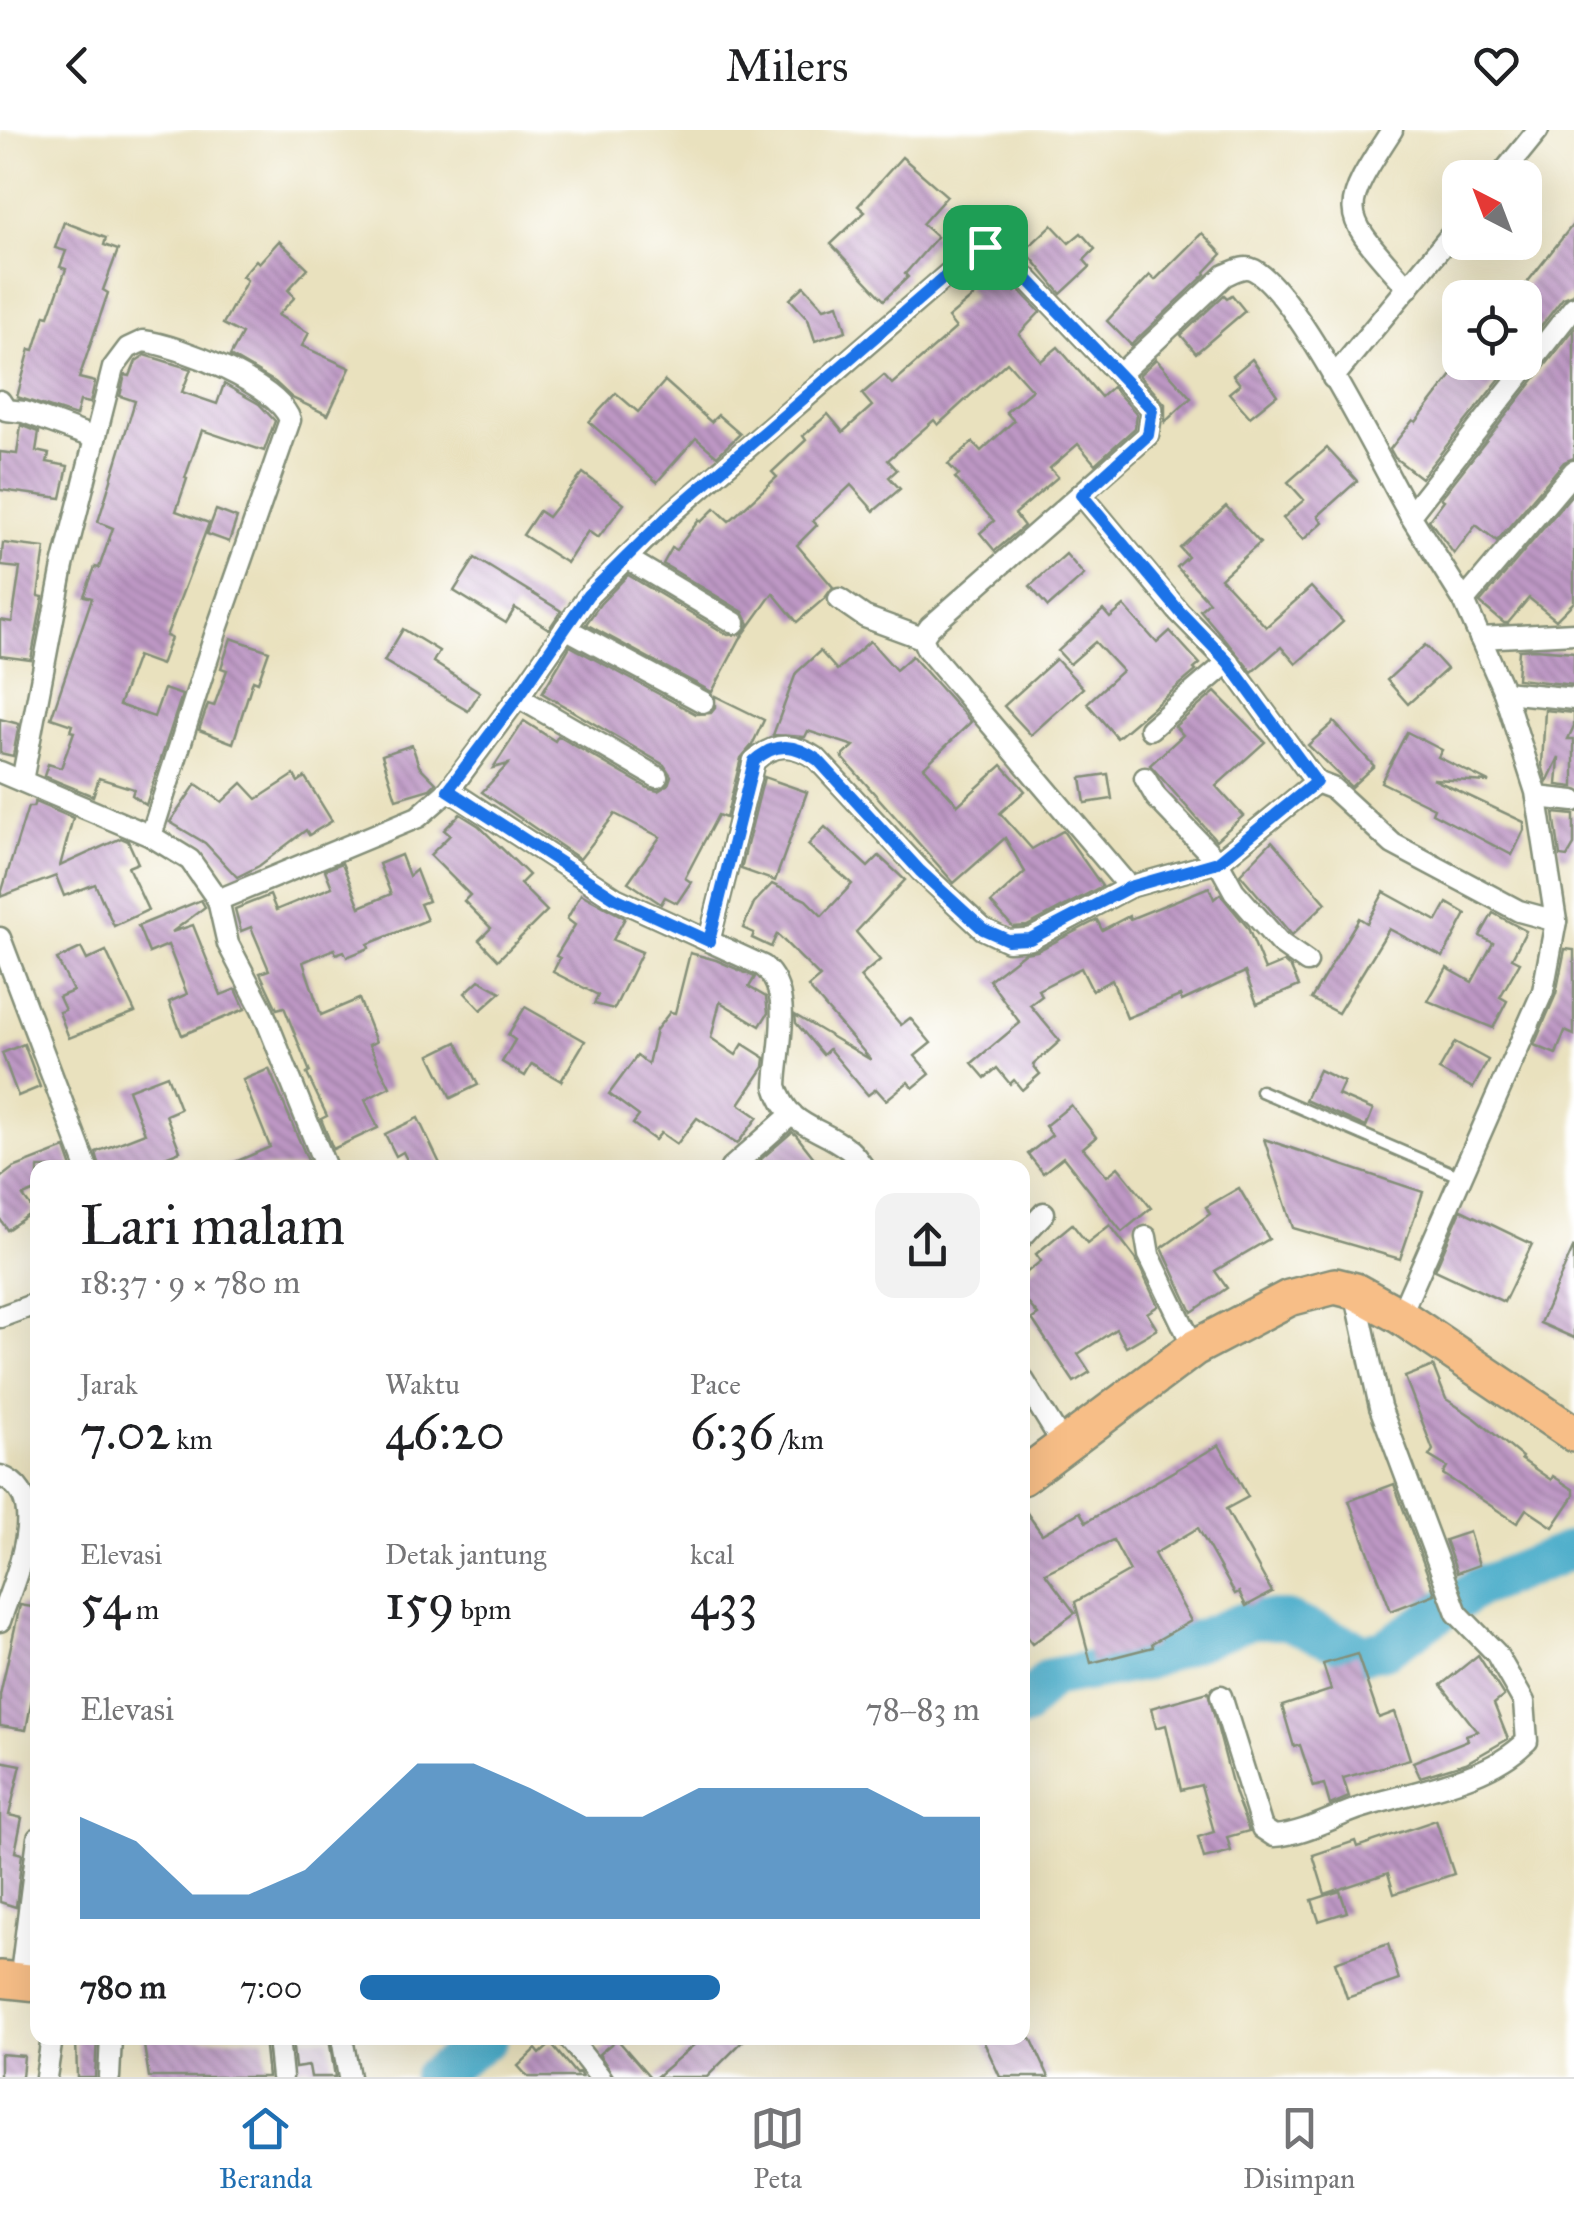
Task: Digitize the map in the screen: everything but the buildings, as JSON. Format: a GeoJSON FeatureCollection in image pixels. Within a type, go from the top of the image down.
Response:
{"type":"FeatureCollection","features":[{"type":"Feature","properties":{"kind":"highway"},"geometry":{"type":"LineString","coordinates":[[1030,1471],[1194,1348],[1314,1289],[1334,1286],[1355,1291],[1400,1316],[1574,1434]]}},
{"type":"Feature","properties":{"kind":"street"},"geometry":{"type":"LineString","coordinates":[[1392,130],[1358,181],[1352,210],[1363,236],[1408,288]]}},
{"type":"Feature","properties":{"kind":"street"},"geometry":{"type":"LineString","coordinates":[[1514,160],[1538,130]]}},
{"type":"Feature","properties":{"kind":"street"},"geometry":{"type":"LineString","coordinates":[[1333,378],[1442,246]]}},
{"type":"Feature","properties":{"kind":"street"},"geometry":{"type":"LineString","coordinates":[[218,900],[418,816],[448,790],[588,595],[672,512],[976,250],[999,249],[1152,409],[1152,426],[1148,435],[922,638]]}},
{"type":"Feature","properties":{"kind":"street"},"geometry":{"type":"LineString","coordinates":[[1119,375],[1226,274],[1252,269],[1268,281],[1297,316],[1410,515],[1464,601],[1504,692],[1536,797],[1556,922],[1543,992],[1400,1316]]}},
{"type":"Feature","properties":{"kind":"street"},"geometry":{"type":"LineString","coordinates":[[1410,515],[1574,307]]}},
{"type":"Feature","properties":{"kind":"street"},"geometry":{"type":"LineString","coordinates":[[22,781],[63,566],[113,368],[128,348],[143,341],[231,369],[283,406],[290,420],[151,836]]}},
{"type":"Feature","properties":{"kind":"street"},"geometry":{"type":"LineString","coordinates":[[2,408],[24,412],[94,438]]}},
{"type":"Feature","properties":{"kind":"street"},"geometry":{"type":"LineString","coordinates":[[1464,601],[1574,472]]}},
{"type":"Feature","properties":{"kind":"street"},"geometry":{"type":"LineString","coordinates":[[1082,495],[1168,600],[1228,662],[1316,782],[1332,788],[1393,844],[1519,911],[1556,922]]}},
{"type":"Feature","properties":{"kind":"street"},"geometry":{"type":"LineString","coordinates":[[626,558],[734,623]]}},
{"type":"Feature","properties":{"kind":"street"},"geometry":{"type":"LineString","coordinates":[[839,599],[866,618],[922,638],[927,649],[1130,887]]}},
{"type":"Feature","properties":{"kind":"street"},"geometry":{"type":"LineString","coordinates":[[565,628],[703,702]]}},
{"type":"Feature","properties":{"kind":"street"},"geometry":{"type":"LineString","coordinates":[[1480,638],[1574,633]]}},
{"type":"Feature","properties":{"kind":"street"},"geometry":{"type":"LineString","coordinates":[[1150,729],[1228,662]]}},
{"type":"Feature","properties":{"kind":"street"},"geometry":{"type":"LineString","coordinates":[[1504,692],[1574,700]]}},
{"type":"Feature","properties":{"kind":"street"},"geometry":{"type":"LineString","coordinates":[[518,697],[657,777]]}},
{"type":"Feature","properties":{"kind":"street"},"geometry":{"type":"LineString","coordinates":[[709,941],[754,761],[765,751],[789,745],[818,760],[920,871],[983,929],[1008,940],[1030,939],[1130,887],[1218,862],[1316,782]]}},
{"type":"Feature","properties":{"kind":"street"},"geometry":{"type":"LineString","coordinates":[[0,772],[151,836],[190,860],[218,900],[228,944],[262,1009],[323,1160]]}},
{"type":"Feature","properties":{"kind":"street"},"geometry":{"type":"LineString","coordinates":[[1145,778],[1161,804],[1218,862],[1234,891],[1280,943],[1307,962]]}},
{"type":"Feature","properties":{"kind":"street"},"geometry":{"type":"LineString","coordinates":[[448,790],[615,898],[763,966],[777,984],[782,1010],[776,1086],[779,1097],[799,1123],[848,1149],[857,1160]]}},
{"type":"Feature","properties":{"kind":"street"},"geometry":{"type":"LineString","coordinates":[[1536,797],[1574,801]]}},
{"type":"Feature","properties":{"kind":"street"},"geometry":{"type":"LineString","coordinates":[[1552,895],[1574,897]]}},
{"type":"Feature","properties":{"kind":"street"},"geometry":{"type":"LineString","coordinates":[[0,938],[84,1160]]}},
{"type":"Feature","properties":{"kind":"street"},"geometry":{"type":"LineString","coordinates":[[740,1160],[792,1114]]}},
{"type":"Feature","properties":{"kind":"street"},"geometry":{"type":"LineString","coordinates":[[1030,1228],[1044,1212]]}},
{"type":"Feature","properties":{"kind":"street"},"geometry":{"type":"LineString","coordinates":[[1146,1236],[1149,1256],[1194,1348]]}},
{"type":"Feature","properties":{"kind":"street"},"geometry":{"type":"LineString","coordinates":[[1222,1696],[1262,1828],[1274,1836],[1294,1833],[1360,1808],[1446,1783],[1509,1759],[1527,1740],[1524,1702],[1496,1653],[1457,1612],[1380,1407],[1355,1291]]}},
{"type":"Feature","properties":{"kind":"street"},"geometry":{"type":"LineString","coordinates":[[0,1318],[30,1307]]}},
{"type":"Feature","properties":{"kind":"street"},"geometry":{"type":"LineString","coordinates":[[1030,1391],[1064,1446]]}},
{"type":"Feature","properties":{"kind":"street"},"geometry":{"type":"LineString","coordinates":[[0,1476],[7,1478],[23,1497],[30,1522],[0,1621]]}},
{"type":"Feature","properties":{"kind":"street"},"geometry":{"type":"LineString","coordinates":[[19,1981],[30,1898]]}},
{"type":"Feature","properties":{"kind":"street"},"geometry":{"type":"LineString","coordinates":[[46,2077],[51,2045]]}},
{"type":"Feature","properties":{"kind":"street"},"geometry":{"type":"LineString","coordinates":[[108,2077],[110,2045]]}},
{"type":"Feature","properties":{"kind":"street"},"geometry":{"type":"LineString","coordinates":[[279,2045],[282,2077]]}},
{"type":"Feature","properties":{"kind":"street"},"geometry":{"type":"LineString","coordinates":[[343,2045],[349,2077]]}},
{"type":"Feature","properties":{"kind":"street"},"geometry":{"type":"LineString","coordinates":[[575,2045],[600,2077]]}},
{"type":"Feature","properties":{"kind":"lane"},"geometry":{"type":"LineString","coordinates":[[1261,1091],[1461,1177]]}},
{"type":"Feature","properties":{"kind":"waterway"},"geometry":{"type":"LineString","coordinates":[[1030,1700],[1050,1678],[1141,1662],[1249,1620],[1286,1620],[1364,1653],[1385,1649],[1477,1588],[1574,1549]]}},
{"type":"Feature","properties":{"kind":"waterway"},"geometry":{"type":"LineString","coordinates":[[432,2077],[478,2045]]}},
{"type":"Feature","properties":{"kind":"route"},"geometry":{"type":"LineString","coordinates":[[985,247],[999,249],[1152,409],[1148,435],[1082,495],[1136,562],[1228,662],[1316,782],[1218,862],[1130,887],[1030,939],[1008,940],[983,929],[920,871],[818,760],[801,748],[776,747],[754,761],[709,941],[615,898],[448,790],[588,595],[672,512],[976,250],[985,247]]}}]}
